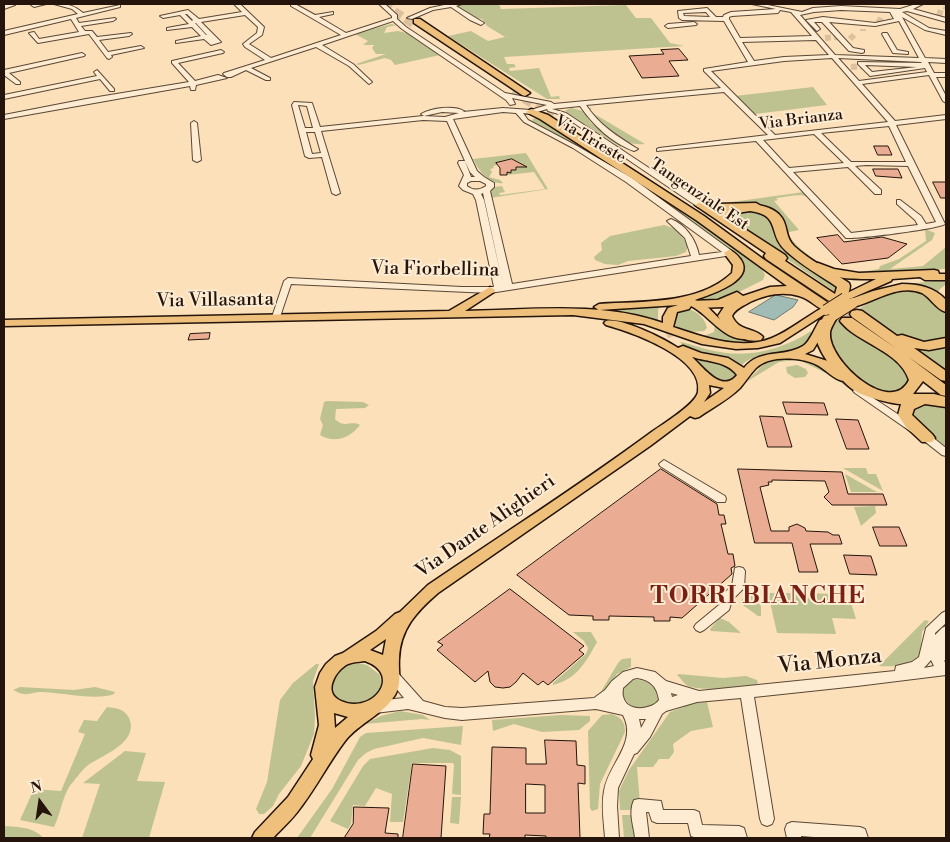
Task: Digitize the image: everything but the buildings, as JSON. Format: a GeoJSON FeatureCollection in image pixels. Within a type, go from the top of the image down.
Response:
{"type":"FeatureCollection","features":[{"type":"Feature","properties":{"kind":"highway"},"geometry":{"type":"LineString","coordinates":[[409,21],[513,91]]}},
{"type":"Feature","properties":{"kind":"highway"},"geometry":{"type":"LineString","coordinates":[[409,21],[525,97]]}},
{"type":"Feature","properties":{"kind":"highway","name":"Tangenziale Est"},"geometry":{"type":"LineString","coordinates":[[542,114],[838,309],[906,355],[946,385]]}},
{"type":"Feature","properties":{"kind":"highway","name":"Tangenziale Est"},"geometry":{"type":"LineString","coordinates":[[542,114],[838,309],[946,377]]}},
{"type":"Feature","properties":{"kind":"highway"},"geometry":{"type":"LineString","coordinates":[[701,205],[819,284],[838,309],[910,367],[916,380],[911,389],[900,395],[884,396],[862,389],[848,377],[825,344],[823,334],[838,309],[844,286],[789,248],[780,235],[778,222],[774,215],[757,208],[737,209],[727,214],[726,218],[730,224]]}},
{"type":"Feature","properties":{"kind":"highway"},"geometry":{"type":"LineString","coordinates":[[700,218],[759,262],[809,295],[910,343],[926,346],[946,342]]}},
{"type":"Feature","properties":{"kind":"highway"},"geometry":{"type":"LineString","coordinates":[[696,304],[720,304],[765,282],[768,273],[759,262]]}},
{"type":"Feature","properties":{"kind":"highway"},"geometry":{"type":"LineString","coordinates":[[838,309],[891,288],[906,287],[924,290],[944,305]]}},
{"type":"Feature","properties":{"kind":"highway"},"geometry":{"type":"LineString","coordinates":[[944,305],[942,294],[946,288]]}},
{"type":"Feature","properties":{"kind":"highway"},"geometry":{"type":"LineString","coordinates":[[756,337],[738,331],[729,324],[725,316],[732,306],[759,292],[771,290],[786,289],[809,295]]}},
{"type":"Feature","properties":{"kind":"highway"},"geometry":{"type":"LineString","coordinates":[[897,355],[942,398]]}},
{"type":"Feature","properties":{"kind":"highway"},"geometry":{"type":"LineString","coordinates":[[858,391],[883,399],[942,398]]}},
{"type":"Feature","properties":{"kind":"highway"},"geometry":{"type":"LineString","coordinates":[[927,438],[907,420],[905,409],[917,400],[942,398]]}},
{"type":"Feature","properties":{"kind":"main road"},"geometry":{"type":"LineString","coordinates":[[701,205],[720,207],[750,205],[771,210],[780,217],[783,235],[792,248],[819,266],[837,274],[851,276],[934,273]]}},
{"type":"Feature","properties":{"kind":"main road"},"geometry":{"type":"LineString","coordinates":[[678,353],[666,329],[662,310],[677,302],[719,287],[735,277],[739,272],[739,267],[729,253]]}},
{"type":"Feature","properties":{"kind":"main road"},"geometry":{"type":"LineString","coordinates":[[636,321],[707,347],[749,351],[774,347],[798,336],[881,280],[903,275],[946,272]]}},
{"type":"Feature","properties":{"kind":"main road"},"geometry":{"type":"LineString","coordinates":[[499,288],[483,296],[482,302],[492,310],[519,313],[562,308],[636,306],[677,302],[696,304],[707,310],[720,325],[729,331],[756,337],[784,333],[875,290],[897,282],[914,278],[946,277]]}},
{"type":"Feature","properties":{"kind":"main road"},"geometry":{"type":"LineString","coordinates":[[426,314],[448,312],[466,307],[478,296],[499,288]]}},
{"type":"Feature","properties":{"kind":"main road"},"geometry":{"type":"LineString","coordinates":[[646,443],[690,417],[742,378],[750,366],[758,360],[799,353],[809,348],[822,325],[838,309]]}},
{"type":"Feature","properties":{"kind":"main road"},"geometry":{"type":"LineString","coordinates":[[445,315],[583,312],[636,321],[706,342],[742,346],[776,341],[810,321]]}},
{"type":"Feature","properties":{"kind":"main road"},"geometry":{"type":"LineString","coordinates":[[426,314],[548,316],[607,322],[649,336],[678,353],[706,378],[719,384],[742,378]]}},
{"type":"Feature","properties":{"kind":"main road","name":"Via Villasanta"},"geometry":{"type":"LineString","coordinates":[[4,323],[426,314]]}},
{"type":"Feature","properties":{"kind":"main road"},"geometry":{"type":"LineString","coordinates":[[666,329],[682,349],[690,354],[732,363],[742,378]]}},
{"type":"Feature","properties":{"kind":"main road"},"geometry":{"type":"LineString","coordinates":[[784,356],[802,356],[822,361],[834,369],[858,391]]}},
{"type":"Feature","properties":{"kind":"main road"},"geometry":{"type":"LineString","coordinates":[[646,443],[701,400],[704,389],[698,370]]}},
{"type":"Feature","properties":{"kind":"main road","name":"Via Dante Alighieri"},"geometry":{"type":"LineString","coordinates":[[391,674],[390,654],[392,642],[407,612],[434,589],[646,443]]}},
{"type":"Feature","properties":{"kind":"main road"},"geometry":{"type":"LineString","coordinates":[[315,769],[324,742],[327,725],[324,680],[327,672],[342,659],[381,635],[407,612]]}},
{"type":"Feature","properties":{"kind":"main road"},"geometry":{"type":"LineString","coordinates":[[261,838],[294,803],[340,734],[388,694],[392,684],[391,674],[385,664],[370,656],[356,655],[342,659]]}},
{"type":"Feature","properties":{"kind":"main road"},"geometry":{"type":"LineString","coordinates":[[324,690],[329,701],[342,710],[357,712],[374,707]]}},
{"type":"Feature","properties":{"kind":"street"},"geometry":{"type":"LineString","coordinates":[[34,5],[43,4]]}},
{"type":"Feature","properties":{"kind":"street"},"geometry":{"type":"LineString","coordinates":[[57,4],[74,8],[81,14]]}},
{"type":"Feature","properties":{"kind":"street"},"geometry":{"type":"LineString","coordinates":[[237,4],[261,28],[260,34],[246,44],[247,46],[270,60]]}},
{"type":"Feature","properties":{"kind":"street","name":"Via Trieste"},"geometry":{"type":"LineString","coordinates":[[382,4],[409,21],[511,101],[522,118],[542,114]]}},
{"type":"Feature","properties":{"kind":"street"},"geometry":{"type":"LineString","coordinates":[[4,118],[47,109],[194,87],[206,81],[344,34],[396,19],[409,21],[422,12],[459,4]]}},
{"type":"Feature","properties":{"kind":"street"},"geometry":{"type":"LineString","coordinates":[[755,4],[794,11],[861,84],[892,122],[893,128],[935,210],[945,225],[849,236],[758,138]]}},
{"type":"Feature","properties":{"kind":"street"},"geometry":{"type":"LineString","coordinates":[[727,20],[727,16],[732,14],[894,8],[915,4]]}},
{"type":"Feature","properties":{"kind":"street"},"geometry":{"type":"LineString","coordinates":[[920,4],[885,23],[855,24],[823,19],[809,20],[839,54],[861,55],[922,65]]}},
{"type":"Feature","properties":{"kind":"street"},"geometry":{"type":"LineString","coordinates":[[4,7],[12,5]]}},
{"type":"Feature","properties":{"kind":"street"},"geometry":{"type":"LineString","coordinates":[[4,34],[27,25],[81,14],[108,6],[123,5]]}},
{"type":"Feature","properties":{"kind":"street"},"geometry":{"type":"LineString","coordinates":[[293,5],[344,34]]}},
{"type":"Feature","properties":{"kind":"street"},"geometry":{"type":"LineString","coordinates":[[451,5],[472,20],[481,23]]}},
{"type":"Feature","properties":{"kind":"street","name":"Via Trieste"},"geometry":{"type":"LineString","coordinates":[[388,8],[396,19],[409,21]]}},
{"type":"Feature","properties":{"kind":"street"},"geometry":{"type":"LineString","coordinates":[[894,8],[926,29],[946,33]]}},
{"type":"Feature","properties":{"kind":"street"},"geometry":{"type":"LineString","coordinates":[[894,8],[902,14],[946,20]]}},
{"type":"Feature","properties":{"kind":"street"},"geometry":{"type":"LineString","coordinates":[[715,19],[707,10],[680,12],[682,18],[727,20]]}},
{"type":"Feature","properties":{"kind":"street"},"geometry":{"type":"LineString","coordinates":[[163,16],[188,12],[193,23],[208,36],[178,42]]}},
{"type":"Feature","properties":{"kind":"street"},"geometry":{"type":"LineString","coordinates":[[169,29],[246,13]]}},
{"type":"Feature","properties":{"kind":"street"},"geometry":{"type":"LineString","coordinates":[[313,17],[331,13]]}},
{"type":"Feature","properties":{"kind":"street"},"geometry":{"type":"LineString","coordinates":[[902,14],[902,28]]}},
{"type":"Feature","properties":{"kind":"street"},"geometry":{"type":"LineString","coordinates":[[902,14],[922,65],[946,101]]}},
{"type":"Feature","properties":{"kind":"street"},"geometry":{"type":"LineString","coordinates":[[72,16],[83,32]]}},
{"type":"Feature","properties":{"kind":"street"},"geometry":{"type":"LineString","coordinates":[[823,19],[851,50],[895,52],[946,75]]}},
{"type":"Feature","properties":{"kind":"street"},"geometry":{"type":"LineString","coordinates":[[78,26],[113,20]]}},
{"type":"Feature","properties":{"kind":"street"},"geometry":{"type":"LineString","coordinates":[[668,26],[727,20]]}},
{"type":"Feature","properties":{"kind":"street"},"geometry":{"type":"LineString","coordinates":[[727,20],[752,63]]}},
{"type":"Feature","properties":{"kind":"street"},"geometry":{"type":"LineString","coordinates":[[85,24],[108,55],[141,48]]}},
{"type":"Feature","properties":{"kind":"street"},"geometry":{"type":"LineString","coordinates":[[32,33],[38,40],[90,32]]}},
{"type":"Feature","properties":{"kind":"street"},"geometry":{"type":"LineString","coordinates":[[96,40],[128,34]]}},
{"type":"Feature","properties":{"kind":"street"},"geometry":{"type":"LineString","coordinates":[[885,34],[895,52]]}},
{"type":"Feature","properties":{"kind":"street"},"geometry":{"type":"LineString","coordinates":[[739,40],[817,38]]}},
{"type":"Feature","properties":{"kind":"street"},"geometry":{"type":"LineString","coordinates":[[316,44],[351,65],[369,82]]}},
{"type":"Feature","properties":{"kind":"street"},"geometry":{"type":"LineString","coordinates":[[194,87],[174,62],[221,52]]}},
{"type":"Feature","properties":{"kind":"street"},"geometry":{"type":"LineString","coordinates":[[4,72],[82,55]]}},
{"type":"Feature","properties":{"kind":"street"},"geometry":{"type":"LineString","coordinates":[[773,137],[706,70],[752,63],[834,56],[922,65]]}},
{"type":"Feature","properties":{"kind":"street"},"geometry":{"type":"LineString","coordinates":[[844,58],[888,64],[922,65]]}},
{"type":"Feature","properties":{"kind":"street"},"geometry":{"type":"LineString","coordinates":[[922,65],[860,63],[870,74],[946,61]]}},
{"type":"Feature","properties":{"kind":"street"},"geometry":{"type":"LineString","coordinates":[[888,64],[892,71]]}},
{"type":"Feature","properties":{"kind":"street"},"geometry":{"type":"LineString","coordinates":[[861,84],[922,65]]}},
{"type":"Feature","properties":{"kind":"street"},"geometry":{"type":"LineString","coordinates":[[243,69],[268,79]]}},
{"type":"Feature","properties":{"kind":"street"},"geometry":{"type":"LineString","coordinates":[[4,72],[18,83]]}},
{"type":"Feature","properties":{"kind":"street"},"geometry":{"type":"LineString","coordinates":[[4,97],[36,97],[99,74],[112,90]]}},
{"type":"Feature","properties":{"kind":"street"},"geometry":{"type":"LineString","coordinates":[[542,114],[567,105],[725,90]]}},
{"type":"Feature","properties":{"kind":"street","name":"Via Trieste"},"geometry":{"type":"LineString","coordinates":[[502,94],[525,97],[575,147],[629,180],[729,253]]}},
{"type":"Feature","properties":{"kind":"street"},"geometry":{"type":"LineString","coordinates":[[36,97],[47,109]]}},
{"type":"Feature","properties":{"kind":"street","name":"Via Trieste"},"geometry":{"type":"LineString","coordinates":[[514,108],[525,97]]}},
{"type":"Feature","properties":{"kind":"street"},"geometry":{"type":"LineString","coordinates":[[324,155],[309,156],[294,105],[298,103],[310,104],[336,193]]}},
{"type":"Feature","properties":{"kind":"street"},"geometry":{"type":"LineString","coordinates":[[542,114],[579,105]]}},
{"type":"Feature","properties":{"kind":"street"},"geometry":{"type":"LineString","coordinates":[[579,105],[592,120],[634,149]]}},
{"type":"Feature","properties":{"kind":"street"},"geometry":{"type":"LineString","coordinates":[[301,128],[514,108]]}},
{"type":"Feature","properties":{"kind":"street","name":"Via Trieste"},"geometry":{"type":"LineString","coordinates":[[514,108],[542,114],[701,205]]}},
{"type":"Feature","properties":{"kind":"street"},"geometry":{"type":"LineString","coordinates":[[443,116],[474,172],[481,179]]}},
{"type":"Feature","properties":{"kind":"street"},"geometry":{"type":"LineString","coordinates":[[443,116],[468,175],[467,180],[463,184],[464,188],[476,192],[486,190],[491,185],[488,181],[481,179],[467,180]]}},
{"type":"Feature","properties":{"kind":"street","name":"Via Brianza"},"geometry":{"type":"LineString","coordinates":[[659,150],[946,116]]}},
{"type":"Feature","properties":{"kind":"street"},"geometry":{"type":"LineString","coordinates":[[194,123],[197,160]]}},
{"type":"Feature","properties":{"kind":"street"},"geometry":{"type":"LineString","coordinates":[[816,132],[878,192]]}},
{"type":"Feature","properties":{"kind":"street"},"geometry":{"type":"LineString","coordinates":[[787,170],[849,164],[912,164]]}},
{"type":"Feature","properties":{"kind":"street"},"geometry":{"type":"LineString","coordinates":[[486,190],[499,288]]}},
{"type":"Feature","properties":{"kind":"street"},"geometry":{"type":"LineString","coordinates":[[476,192],[480,200],[499,288]]}},
{"type":"Feature","properties":{"kind":"street"},"geometry":{"type":"LineString","coordinates":[[900,202],[918,218],[922,224],[920,227]]}},
{"type":"Feature","properties":{"kind":"street"},"geometry":{"type":"LineString","coordinates":[[935,210],[946,215]]}},
{"type":"Feature","properties":{"kind":"street"},"geometry":{"type":"LineString","coordinates":[[920,227],[931,223],[935,210]]}},
{"type":"Feature","properties":{"kind":"street"},"geometry":{"type":"LineString","coordinates":[[671,221],[688,235],[693,242],[695,257]]}},
{"type":"Feature","properties":{"kind":"street"},"geometry":{"type":"LineString","coordinates":[[708,237],[716,249],[708,255]]}},
{"type":"Feature","properties":{"kind":"street","name":"Via Fiorbellina"},"geometry":{"type":"LineString","coordinates":[[276,318],[288,281],[462,290],[499,288],[729,253]]}},
{"type":"Feature","properties":{"kind":"street"},"geometry":{"type":"LineString","coordinates":[[858,391],[946,453]]}},
{"type":"Feature","properties":{"kind":"street"},"geometry":{"type":"LineString","coordinates":[[664,464],[720,499]]}},
{"type":"Feature","properties":{"kind":"street"},"geometry":{"type":"LineString","coordinates":[[700,627],[725,607],[726,598],[738,588],[739,571]]}},
{"type":"Feature","properties":{"kind":"street"},"geometry":{"type":"LineString","coordinates":[[861,681],[921,664],[926,658],[930,631],[946,616]]}},
{"type":"Feature","properties":{"kind":"street"},"geometry":{"type":"LineString","coordinates":[[946,631],[939,639],[946,656]]}},
{"type":"Feature","properties":{"kind":"street"},"geometry":{"type":"LineString","coordinates":[[928,642],[945,670]]}},
{"type":"Feature","properties":{"kind":"street","name":"Via Monza"},"geometry":{"type":"LineString","coordinates":[[659,709],[672,702],[719,695],[861,681],[945,670]]}},
{"type":"Feature","properties":{"kind":"street"},"geometry":{"type":"LineString","coordinates":[[391,674],[419,705]]}},
{"type":"Feature","properties":{"kind":"street"},"geometry":{"type":"LineString","coordinates":[[596,703],[606,697],[624,677],[638,674],[652,677],[662,685],[665,698],[645,733],[631,749],[610,791],[612,838]]}},
{"type":"Feature","properties":{"kind":"street"},"geometry":{"type":"LineString","coordinates":[[617,685],[616,693],[618,700],[633,720],[635,729],[631,749]]}},
{"type":"Feature","properties":{"kind":"street","name":"Via Monza"},"geometry":{"type":"LineString","coordinates":[[662,685],[691,695],[719,695]]}},
{"type":"Feature","properties":{"kind":"street"},"geometry":{"type":"LineString","coordinates":[[747,692],[766,819]]}},
{"type":"Feature","properties":{"kind":"street"},"geometry":{"type":"LineString","coordinates":[[374,707],[401,704],[419,705],[437,711],[462,714],[596,703],[644,715],[659,709]]}},
{"type":"Feature","properties":{"kind":"street"},"geometry":{"type":"LineString","coordinates":[[642,838],[638,815],[639,805],[656,806],[657,816],[694,817],[696,832],[740,833],[740,838]]}},
{"type":"Feature","properties":{"kind":"street"},"geometry":{"type":"LineString","coordinates":[[794,838],[792,829],[860,834],[861,838]]}},
{"type":"Feature","properties":{"kind":"green space"},"geometry":{"type":"Polygon","coordinates":[[[499,4],[501,9],[626,5],[636,18],[651,18],[670,43],[684,46],[504,57],[507,64],[514,64],[516,67],[509,68],[510,71],[539,68],[551,97],[559,96],[560,99],[547,99],[448,36],[471,31],[488,41],[505,37],[487,26],[482,19],[474,18],[457,6],[499,4]]]}},
{"type":"Feature","properties":{"kind":"green space"},"geometry":{"type":"Polygon","coordinates":[[[391,24],[397,25],[387,27],[384,33],[398,31],[407,33],[440,55],[395,65],[391,60],[385,58],[359,65],[356,64],[386,54],[376,54],[372,48],[374,45],[363,45],[368,41],[355,34],[391,24]]]}},
{"type":"Feature","properties":{"kind":"green space"},"geometry":{"type":"Polygon","coordinates":[[[813,87],[827,105],[755,114],[735,96],[813,87]]]}},
{"type":"Feature","properties":{"kind":"green space"},"geometry":{"type":"Polygon","coordinates":[[[571,108],[583,111],[591,123],[620,142],[621,147],[628,152],[566,112],[566,110],[571,108]]]}},
{"type":"Feature","properties":{"kind":"green space"},"geometry":{"type":"Polygon","coordinates":[[[592,112],[645,144],[636,144],[620,139],[607,129],[592,112]]]}},
{"type":"Feature","properties":{"kind":"green space"},"geometry":{"type":"Polygon","coordinates":[[[537,117],[542,118],[733,245],[761,267],[765,275],[763,280],[721,301],[710,303],[691,300],[717,289],[741,264],[611,166],[532,122],[537,117]]]}},
{"type":"Feature","properties":{"kind":"green space"},"geometry":{"type":"Polygon","coordinates":[[[526,153],[548,189],[490,198],[490,191],[494,187],[502,186],[505,192],[499,193],[500,195],[545,189],[534,172],[507,175],[507,172],[516,170],[516,167],[519,167],[519,162],[512,159],[497,163],[498,165],[490,169],[492,172],[489,177],[500,180],[503,183],[498,183],[485,176],[473,159],[526,153]]]}},
{"type":"Feature","properties":{"kind":"green space"},"geometry":{"type":"Polygon","coordinates":[[[804,192],[808,197],[801,195],[776,198],[778,200],[774,201],[799,230],[789,232],[788,235],[808,255],[824,265],[841,271],[851,272],[879,269],[880,266],[899,259],[926,241],[925,229],[935,233],[932,240],[890,269],[923,266],[946,247],[946,269],[881,274],[849,273],[833,270],[814,262],[794,247],[788,237],[783,218],[778,212],[770,208],[749,204],[710,205],[804,192]]]}},
{"type":"Feature","properties":{"kind":"green space"},"geometry":{"type":"Polygon","coordinates":[[[747,209],[762,211],[773,217],[778,237],[783,245],[838,284],[841,288],[839,293],[836,292],[837,286],[835,292],[732,221],[730,217],[735,211],[747,209]]]}},
{"type":"Feature","properties":{"kind":"green space"},"geometry":{"type":"Polygon","coordinates":[[[664,225],[676,229],[688,244],[686,252],[676,256],[628,261],[618,265],[605,264],[595,260],[594,257],[602,250],[601,243],[610,236],[664,225]]]}},
{"type":"Feature","properties":{"kind":"green space"},"geometry":{"type":"Polygon","coordinates":[[[946,280],[946,284],[939,290],[938,297],[905,284],[946,280]]]}},
{"type":"Feature","properties":{"kind":"green space"},"geometry":{"type":"Polygon","coordinates":[[[897,289],[920,291],[942,306],[946,311],[946,339],[935,343],[912,341],[889,330],[859,309],[880,295],[897,289]]]}},
{"type":"Feature","properties":{"kind":"green space"},"geometry":{"type":"Polygon","coordinates":[[[660,306],[658,321],[615,311],[585,309],[660,306]]]}},
{"type":"Feature","properties":{"kind":"green space"},"geometry":{"type":"Polygon","coordinates":[[[688,309],[703,318],[707,328],[704,331],[691,332],[673,327],[674,313],[688,309]]]}},
{"type":"Feature","properties":{"kind":"green space"},"geometry":{"type":"Polygon","coordinates":[[[838,318],[879,344],[898,360],[911,379],[902,390],[891,393],[874,390],[852,376],[830,344],[829,333],[833,321],[838,318]]]}},
{"type":"Feature","properties":{"kind":"green space"},"geometry":{"type":"Polygon","coordinates":[[[715,325],[753,339],[773,338],[746,344],[701,337],[714,332],[715,325]]]}},
{"type":"Feature","properties":{"kind":"green space"},"geometry":{"type":"Polygon","coordinates":[[[811,331],[810,340],[804,346],[794,350],[757,357],[747,361],[741,367],[726,359],[693,352],[680,342],[723,353],[750,353],[787,344],[811,331]]]}},
{"type":"Feature","properties":{"kind":"green space"},"geometry":{"type":"Polygon","coordinates":[[[946,344],[946,370],[915,348],[941,346],[946,344]]]}},
{"type":"Feature","properties":{"kind":"green space"},"geometry":{"type":"Polygon","coordinates":[[[685,353],[724,361],[737,373],[735,378],[727,381],[711,378],[685,353]]]}},
{"type":"Feature","properties":{"kind":"green space"},"geometry":{"type":"Polygon","coordinates":[[[784,359],[795,360],[779,362],[746,382],[765,363],[784,359]]]}},
{"type":"Feature","properties":{"kind":"green space"},"geometry":{"type":"Polygon","coordinates":[[[797,360],[813,362],[830,369],[853,391],[927,443],[946,459],[832,376],[797,360]]]}},
{"type":"Feature","properties":{"kind":"green space"},"geometry":{"type":"Polygon","coordinates":[[[797,365],[806,369],[808,373],[805,377],[795,378],[787,373],[786,367],[797,365]]]}},
{"type":"Feature","properties":{"kind":"green space"},"geometry":{"type":"Polygon","coordinates":[[[324,402],[363,402],[369,405],[365,408],[336,409],[335,419],[339,422],[360,425],[347,436],[331,439],[320,435],[323,425],[320,419],[324,402]]]}},
{"type":"Feature","properties":{"kind":"green space"},"geometry":{"type":"Polygon","coordinates":[[[936,402],[946,405],[946,447],[912,419],[912,405],[936,402]]]}},
{"type":"Feature","properties":{"kind":"green space"},"geometry":{"type":"Polygon","coordinates":[[[843,468],[866,468],[868,474],[876,474],[883,491],[843,468]]]}},
{"type":"Feature","properties":{"kind":"green space"},"geometry":{"type":"Polygon","coordinates":[[[845,474],[877,492],[851,492],[845,474]]]}},
{"type":"Feature","properties":{"kind":"green space"},"geometry":{"type":"Polygon","coordinates":[[[875,506],[876,513],[861,526],[854,507],[875,506]]]}},
{"type":"Feature","properties":{"kind":"green space"},"geometry":{"type":"Polygon","coordinates":[[[746,593],[757,598],[761,606],[761,616],[758,616],[740,603],[746,593]]]}},
{"type":"Feature","properties":{"kind":"green space"},"geometry":{"type":"Polygon","coordinates":[[[768,593],[798,593],[799,597],[810,598],[809,593],[829,594],[831,602],[851,603],[856,619],[832,618],[836,634],[777,633],[768,593]]]}},
{"type":"Feature","properties":{"kind":"green space"},"geometry":{"type":"Polygon","coordinates":[[[720,618],[729,622],[741,633],[711,631],[710,629],[720,618]]]}},
{"type":"Feature","properties":{"kind":"green space"},"geometry":{"type":"Polygon","coordinates":[[[925,620],[929,621],[922,632],[920,655],[910,662],[901,665],[879,666],[925,620]]]}},
{"type":"Feature","properties":{"kind":"green space"},"geometry":{"type":"Polygon","coordinates":[[[573,632],[591,632],[597,642],[585,663],[575,674],[553,685],[586,654],[588,648],[584,641],[573,632]]]}},
{"type":"Feature","properties":{"kind":"green space"},"geometry":{"type":"Polygon","coordinates":[[[631,658],[631,667],[617,674],[606,691],[599,695],[618,663],[622,659],[631,658]]]}},
{"type":"Feature","properties":{"kind":"green space"},"geometry":{"type":"Polygon","coordinates":[[[359,663],[367,665],[379,674],[381,684],[376,697],[362,705],[338,702],[330,690],[333,679],[343,668],[359,663]]]}},
{"type":"Feature","properties":{"kind":"green space"},"geometry":{"type":"Polygon","coordinates":[[[316,664],[319,664],[313,681],[314,734],[301,766],[279,794],[273,806],[264,814],[259,814],[256,809],[267,782],[280,700],[293,683],[316,664]]]}},
{"type":"Feature","properties":{"kind":"green space"},"geometry":{"type":"Polygon","coordinates":[[[677,675],[723,678],[746,676],[757,680],[758,683],[745,687],[724,689],[694,688],[685,684],[677,675]]]}},
{"type":"Feature","properties":{"kind":"green space"},"geometry":{"type":"Polygon","coordinates":[[[634,680],[643,680],[653,686],[659,697],[654,705],[647,709],[639,709],[625,700],[623,693],[625,686],[634,680]]]}},
{"type":"Feature","properties":{"kind":"green space"},"geometry":{"type":"Polygon","coordinates":[[[20,687],[74,690],[95,687],[115,692],[114,694],[98,697],[48,692],[21,694],[13,690],[20,687]]]}},
{"type":"Feature","properties":{"kind":"green space"},"geometry":{"type":"Polygon","coordinates":[[[707,702],[713,727],[691,731],[673,744],[674,752],[669,759],[659,759],[653,767],[637,767],[640,804],[638,810],[620,810],[619,791],[629,770],[670,712],[684,707],[684,704],[707,702]]]}},
{"type":"Feature","properties":{"kind":"green space"},"geometry":{"type":"Polygon","coordinates":[[[107,707],[123,711],[129,718],[131,727],[129,735],[124,742],[87,766],[78,776],[69,787],[54,827],[20,820],[34,789],[61,791],[85,734],[78,732],[84,720],[97,721],[107,707]]]}},
{"type":"Feature","properties":{"kind":"green space"},"geometry":{"type":"Polygon","coordinates":[[[400,711],[423,715],[430,720],[364,724],[381,716],[400,711]]]}},
{"type":"Feature","properties":{"kind":"green space"},"geometry":{"type":"Polygon","coordinates":[[[612,714],[622,721],[625,732],[600,784],[598,809],[592,811],[590,808],[588,731],[602,715],[612,714]]]}},
{"type":"Feature","properties":{"kind":"green space"},"geometry":{"type":"Polygon","coordinates":[[[561,715],[590,716],[590,721],[579,730],[542,732],[514,724],[493,731],[492,720],[561,715]]]}},
{"type":"Feature","properties":{"kind":"green space"},"geometry":{"type":"Polygon","coordinates":[[[463,726],[461,745],[423,738],[374,749],[366,753],[358,760],[310,838],[297,838],[332,789],[360,737],[366,733],[463,726]]]}},
{"type":"Feature","properties":{"kind":"green space"},"geometry":{"type":"Polygon","coordinates":[[[433,748],[450,750],[461,756],[461,795],[452,794],[453,763],[412,763],[403,822],[390,822],[392,794],[376,788],[365,806],[353,805],[351,824],[348,829],[330,821],[363,766],[370,759],[433,748]]]}},
{"type":"Feature","properties":{"kind":"green space"},"geometry":{"type":"Polygon","coordinates":[[[125,751],[146,753],[137,781],[165,782],[149,838],[82,838],[100,784],[83,783],[125,751]]]}},
{"type":"Feature","properties":{"kind":"green space"},"geometry":{"type":"Polygon","coordinates":[[[452,797],[461,797],[459,824],[450,823],[452,797]]]}},
{"type":"Feature","properties":{"kind":"green space"},"geometry":{"type":"Polygon","coordinates":[[[622,815],[638,815],[642,838],[624,838],[622,815]]]}},
{"type":"Feature","properties":{"kind":"green space"},"geometry":{"type":"Polygon","coordinates":[[[4,826],[31,830],[40,834],[43,838],[4,838],[4,826]]]}},
{"type":"Feature","properties":{"kind":"water"},"geometry":{"type":"Polygon","coordinates":[[[776,295],[798,300],[793,307],[774,320],[749,312],[776,295]]]}},
{"type":"Feature","properties":{"kind":"tunnel"},"geometry":{"type":"LineString","coordinates":[[383,4],[415,25]]}},
{"type":"Feature","properties":{"kind":"tunnel"},"geometry":{"type":"LineString","coordinates":[[937,12],[946,15]]}},
{"type":"Feature","properties":{"kind":"tunnel"},"geometry":{"type":"LineString","coordinates":[[877,19],[884,23]]}},
{"type":"Feature","properties":{"kind":"tunnel"},"geometry":{"type":"LineString","coordinates":[[850,35],[854,39]]}},
{"type":"Feature","properties":{"kind":"tunnel"},"geometry":{"type":"LineString","coordinates":[[825,38],[839,37]]}},
{"type":"Feature","properties":{"kind":"tunnel"},"geometry":{"type":"LineString","coordinates":[[851,67],[863,66]]}},
{"type":"Feature","properties":{"kind":"tunnel"},"geometry":{"type":"LineString","coordinates":[[513,91],[552,117]]}},
{"type":"Feature","properties":{"kind":"tunnel"},"geometry":{"type":"LineString","coordinates":[[828,303],[851,318]]}},
{"type":"Feature","properties":{"kind":"tunnel"},"geometry":{"type":"LineString","coordinates":[[669,325],[675,340]]}},
{"type":"Feature","properties":{"kind":"district","name":"TORRI BIANCHE"},"geometry":{"type":"Point","coordinates":[758,597]}}]}
